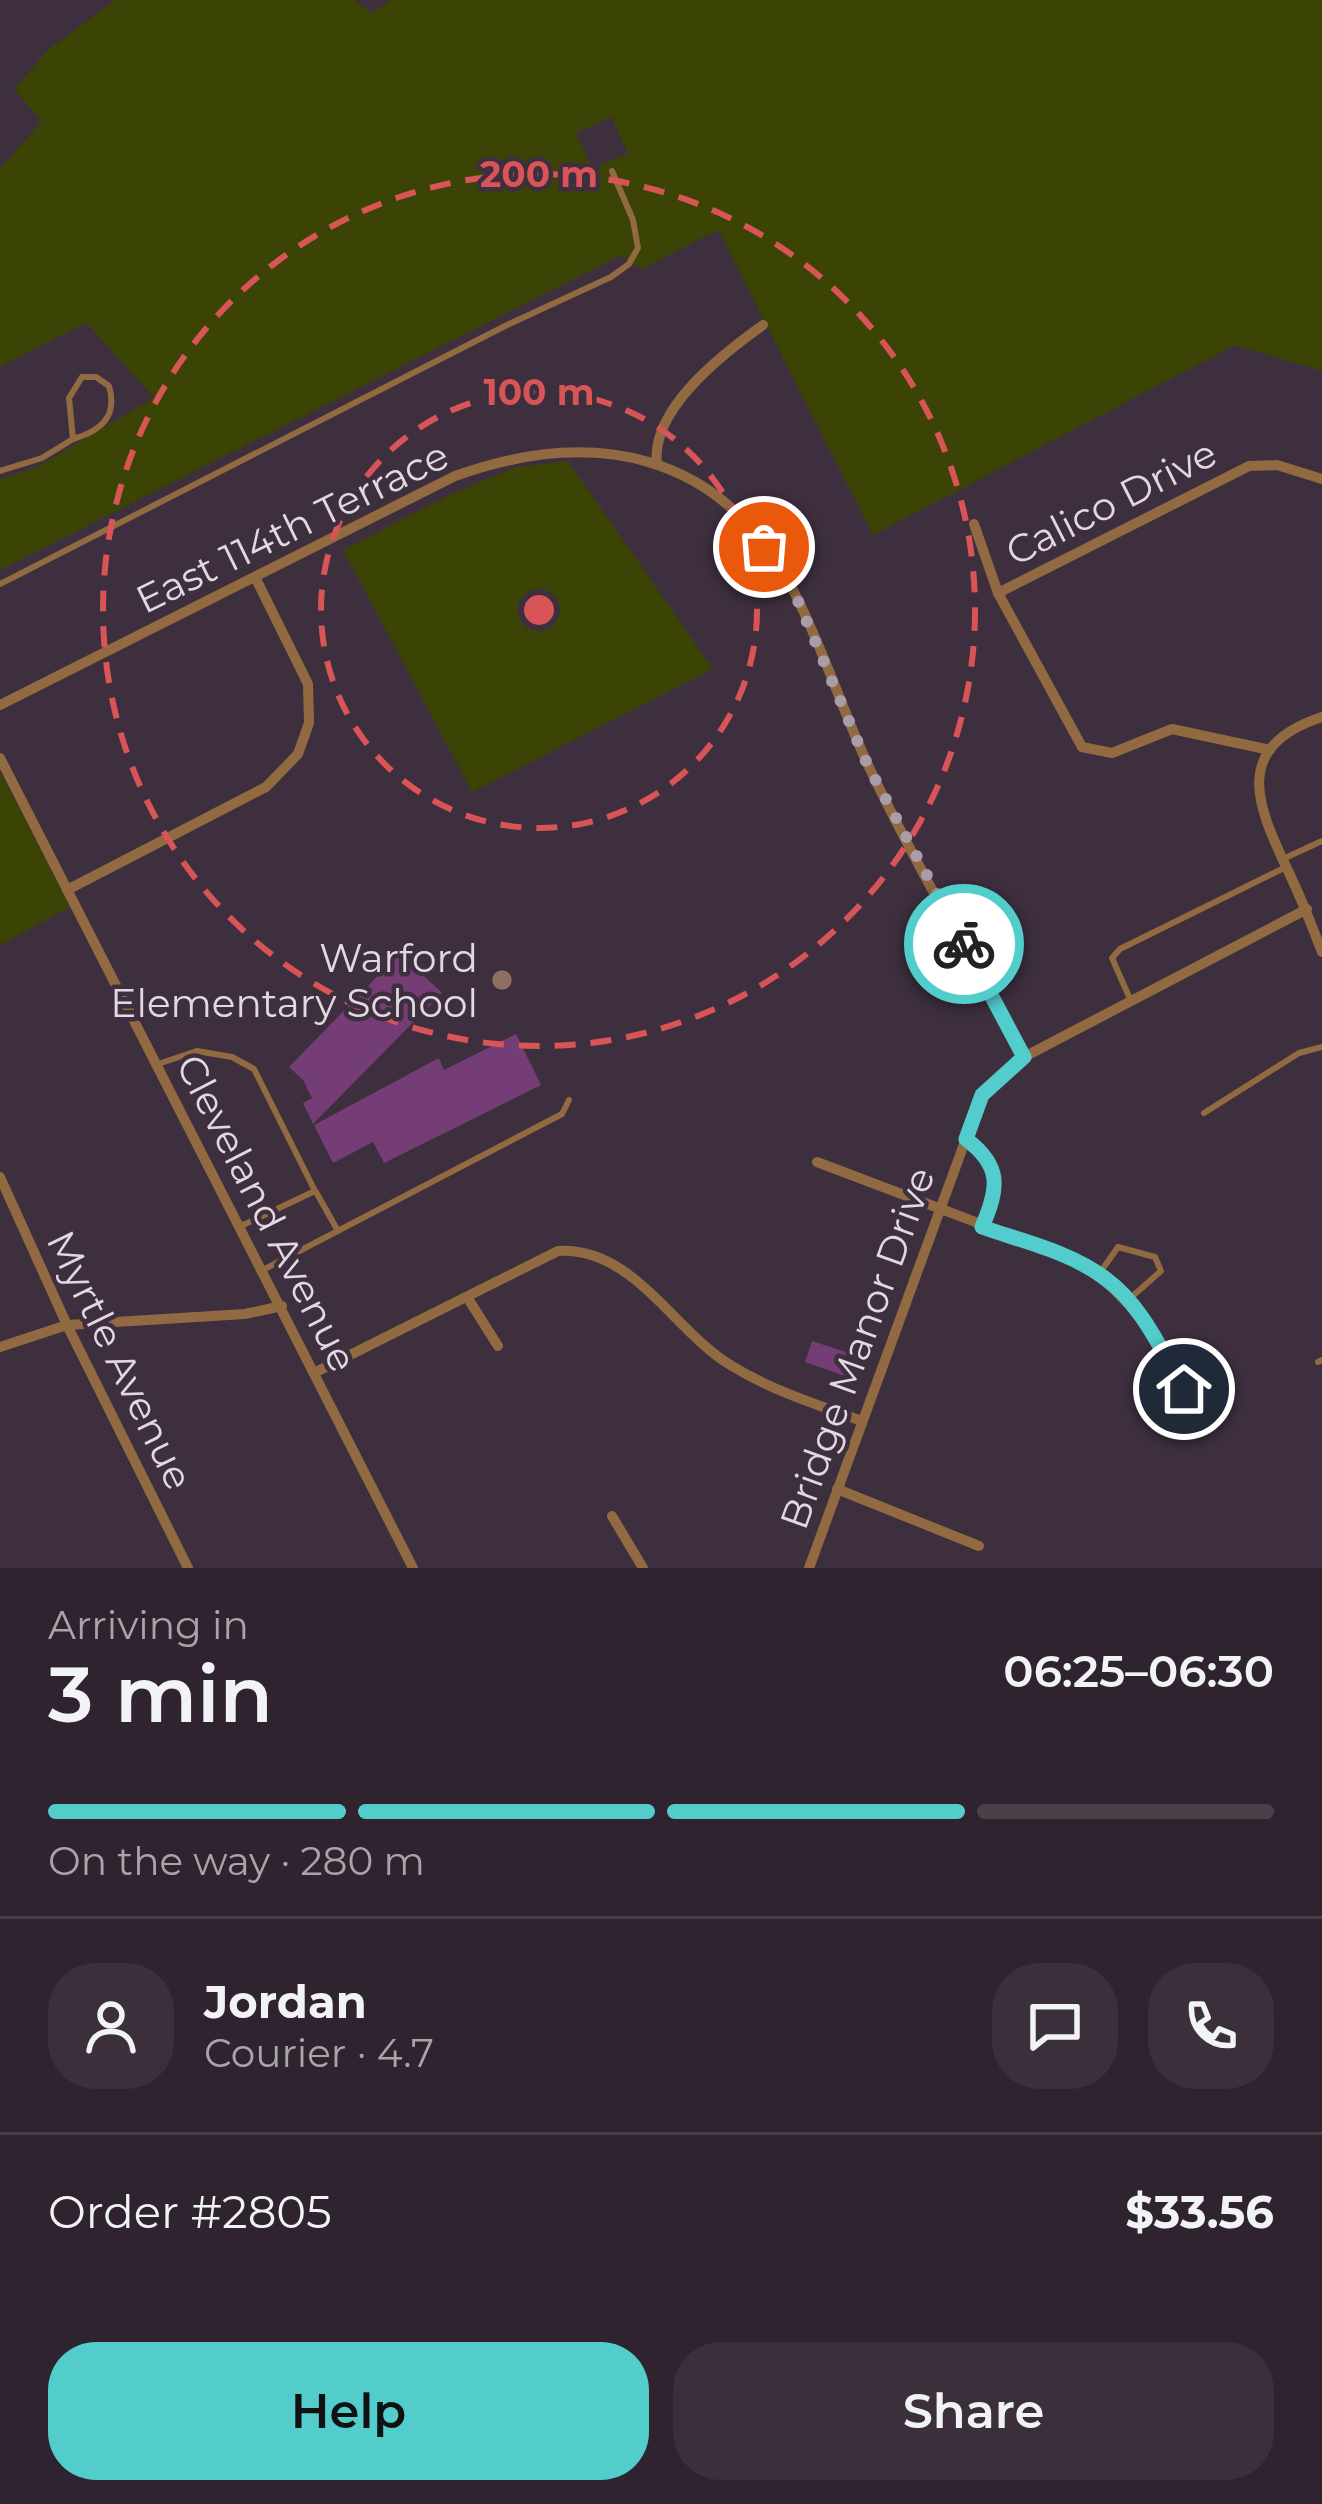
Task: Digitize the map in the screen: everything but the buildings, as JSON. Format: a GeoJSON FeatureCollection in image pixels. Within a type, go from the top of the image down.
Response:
{"type":"FeatureCollection","features":[{"type":"Feature","properties":{"kind":"street"},"geometry":{"type":"LineString","coordinates":[[657,464],[664,429],[691,384],[763,325]]}},
{"type":"Feature","properties":{"kind":"street","name":"East 114th Terrace"},"geometry":{"type":"LineString","coordinates":[[0,706],[455,476],[496,462],[577,452],[657,464],[686,474],[720,499],[780,568],[868,766],[1024,1057]]}},
{"type":"Feature","properties":{"kind":"street","name":"Calico Drive"},"geometry":{"type":"LineString","coordinates":[[998,593],[1249,466],[1277,466],[1322,478]]}},
{"type":"Feature","properties":{"kind":"street"},"geometry":{"type":"LineString","coordinates":[[974,524],[998,593],[1082,747],[1112,753],[1172,729],[1270,750]]}},
{"type":"Feature","properties":{"kind":"street"},"geometry":{"type":"LineString","coordinates":[[68,890],[266,788],[298,754],[310,724],[308,684],[255,577]]}},
{"type":"Feature","properties":{"kind":"street"},"geometry":{"type":"LineString","coordinates":[[1322,717],[1284,735],[1270,750],[1258,779],[1259,810],[1322,952]]}},
{"type":"Feature","properties":{"kind":"street","name":"Cleveland Avenue"},"geometry":{"type":"LineString","coordinates":[[0,758],[413,1568]]}},
{"type":"Feature","properties":{"kind":"street","name":"Bridge Manor Drive"},"geometry":{"type":"LineString","coordinates":[[808,1568],[982,1095],[1024,1057],[1306,910]]}},
{"type":"Feature","properties":{"kind":"street"},"geometry":{"type":"LineString","coordinates":[[817,1162],[1076,1260],[1099,1274],[1141,1316],[1205,1425]]}},
{"type":"Feature","properties":{"kind":"street","name":"Myrtle Avenue"},"geometry":{"type":"LineString","coordinates":[[0,1177],[67,1325],[188,1568]]}},
{"type":"Feature","properties":{"kind":"street"},"geometry":{"type":"LineString","coordinates":[[314,1372],[564,1251],[596,1254],[619,1266],[731,1366],[777,1390],[862,1421]]}},
{"type":"Feature","properties":{"kind":"street"},"geometry":{"type":"LineString","coordinates":[[467,1297],[498,1346]]}},
{"type":"Feature","properties":{"kind":"street"},"geometry":{"type":"LineString","coordinates":[[0,1347],[67,1325],[245,1314],[282,1306]]}},
{"type":"Feature","properties":{"kind":"street"},"geometry":{"type":"LineString","coordinates":[[837,1489],[979,1546]]}},
{"type":"Feature","properties":{"kind":"street"},"geometry":{"type":"LineString","coordinates":[[612,1516],[643,1568]]}},
{"type":"Feature","properties":{"kind":"lane"},"geometry":{"type":"LineString","coordinates":[[0,584],[507,326],[611,278],[629,264],[638,248],[633,220],[612,171]]}},
{"type":"Feature","properties":{"kind":"lane"},"geometry":{"type":"LineString","coordinates":[[0,471],[42,458],[107,422],[113,400],[109,386],[96,377],[82,377],[69,398],[74,439]]}},
{"type":"Feature","properties":{"kind":"lane"},"geometry":{"type":"LineString","coordinates":[[1131,1001],[1112,958],[1120,949],[1322,841]]}},
{"type":"Feature","properties":{"kind":"lane"},"geometry":{"type":"LineString","coordinates":[[1204,1113],[1299,1053],[1322,1047]]}},
{"type":"Feature","properties":{"kind":"lane"},"geometry":{"type":"LineString","coordinates":[[157,1064],[197,1051],[232,1057],[254,1070],[338,1231]]}},
{"type":"Feature","properties":{"kind":"lane"},"geometry":{"type":"LineString","coordinates":[[263,1270],[562,1114],[569,1100]]}},
{"type":"Feature","properties":{"kind":"lane"},"geometry":{"type":"LineString","coordinates":[[966,1139],[986,1154],[995,1176],[994,1201],[982,1227]]}},
{"type":"Feature","properties":{"kind":"lane"},"geometry":{"type":"LineString","coordinates":[[241,1226],[315,1191]]}},
{"type":"Feature","properties":{"kind":"lane"},"geometry":{"type":"LineString","coordinates":[[1099,1274],[1118,1247],[1155,1257],[1161,1271],[1127,1301]]}},
{"type":"Feature","properties":{"kind":"green space"},"geometry":{"type":"Polygon","coordinates":[[[116,0],[355,0],[371,13],[392,0],[1322,0],[1322,371],[1235,345],[873,535],[718,230],[641,269],[621,255],[0,570],[0,479],[37,467],[154,398],[86,322],[0,367],[0,169],[42,121],[14,89],[50,48],[116,0]],[[611,117],[576,133],[593,169],[628,153],[611,117]]]}},
{"type":"Feature","properties":{"kind":"green space"},"geometry":{"type":"Polygon","coordinates":[[[568,461],[713,669],[472,792],[343,550],[449,495],[516,467],[568,461]]]}},
{"type":"Feature","properties":{"kind":"green space"},"geometry":{"type":"Polygon","coordinates":[[[0,771],[70,907],[0,945],[0,771]]]}},
{"type":"Feature","properties":{"kind":"way so far"},"geometry":{"type":"LineString","coordinates":[[764,547],[793,589],[868,766],[964,944]]}},
{"type":"Feature","properties":{"kind":"place","name":"Warford Elementary School"},"geometry":{"type":"Point","coordinates":[502,980]}},
{"type":"Feature","properties":{"kind":"route"},"geometry":{"type":"LineString","coordinates":[[964,944],[1024,1057],[982,1095],[966,1139],[986,1154],[995,1176],[994,1201],[982,1227],[1076,1260],[1110,1281],[1141,1316],[1184,1389]]}}]}
